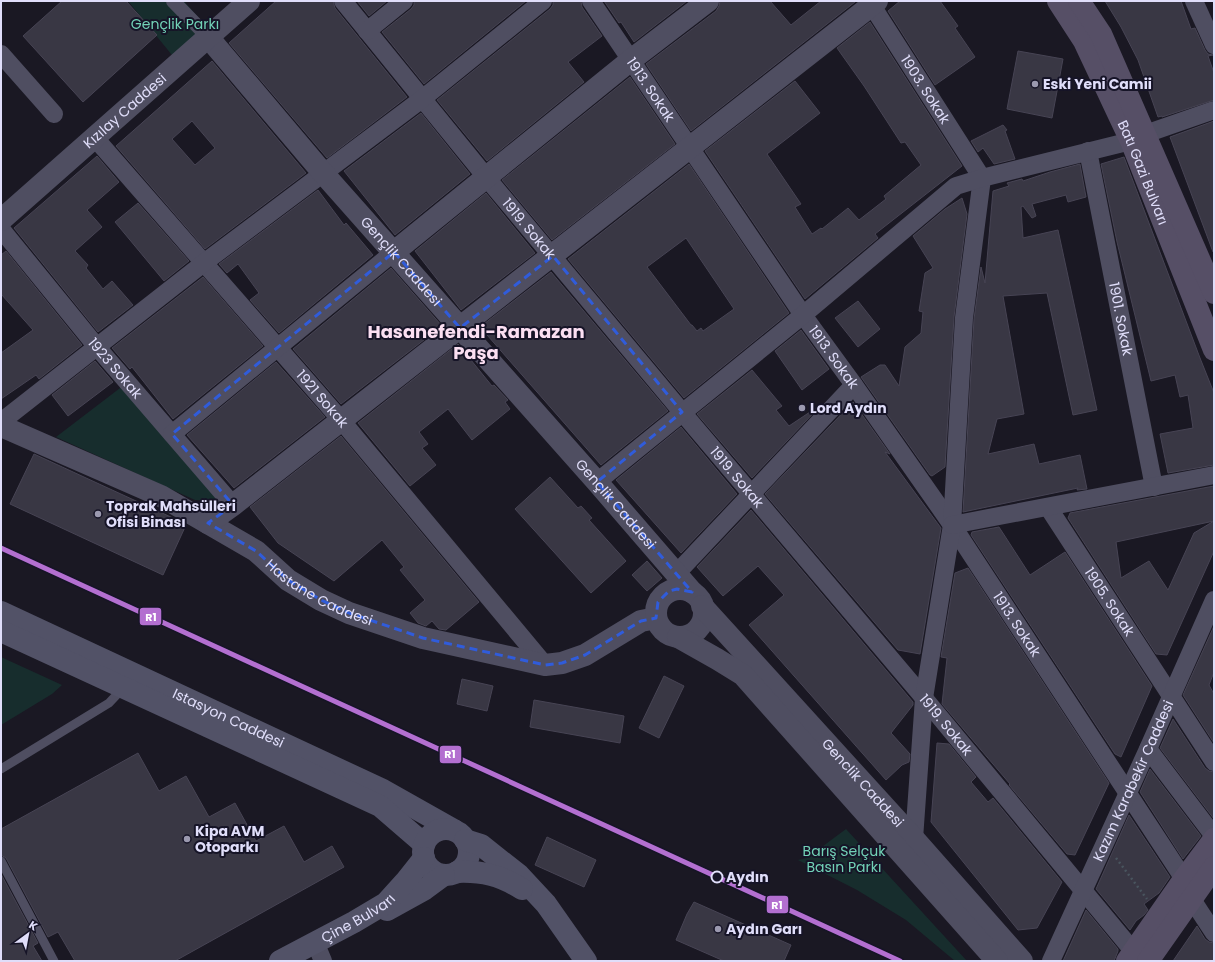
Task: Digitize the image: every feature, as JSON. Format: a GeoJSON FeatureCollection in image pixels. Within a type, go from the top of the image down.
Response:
{"type":"FeatureCollection","features":[{"type":"Feature","properties":{"kind":"main road","name":"Batı Gazi Bulvarı"},"geometry":{"type":"LineString","coordinates":[[1058,1],[1084,41],[1138,137],[1214,293]]}},
{"type":"Feature","properties":{"kind":"main road","name":"Batı Gazi Bulvarı"},"geometry":{"type":"LineString","coordinates":[[1079,1],[1101,34],[1214,350]]}},
{"type":"Feature","properties":{"kind":"main road","name":"Istasyon Caddesi"},"geometry":{"type":"LineString","coordinates":[[1,612],[383,790],[480,845],[519,875],[546,904]]}},
{"type":"Feature","properties":{"kind":"main road"},"geometry":{"type":"LineString","coordinates":[[1,631],[380,806],[424,851],[426,865],[431,870],[437,873],[450,874],[474,872],[504,878],[546,904],[586,961]]}},
{"type":"Feature","properties":{"kind":"main road","name":"Çine Bulvarı"},"geometry":{"type":"LineString","coordinates":[[280,961],[319,951],[354,922],[386,903],[405,882],[424,851],[427,838],[433,833],[439,830],[447,829],[460,835],[468,847],[469,854],[467,862],[463,868],[450,874],[319,951],[300,961]]}},
{"type":"Feature","properties":{"kind":"main road"},"geometry":{"type":"LineString","coordinates":[[1136,958],[1188,888],[1214,838]]}},
{"type":"Feature","properties":{"kind":"main road"},"geometry":{"type":"LineString","coordinates":[[1136,958],[1159,915],[1188,888],[1214,867]]}},
{"type":"Feature","properties":{"kind":"street"},"geometry":{"type":"LineString","coordinates":[[173,1],[208,37]]}},
{"type":"Feature","properties":{"kind":"street","name":"Kızılay Caddesi"},"geometry":{"type":"LineString","coordinates":[[1,220],[249,1]]}},
{"type":"Feature","properties":{"kind":"street","name":"1919. Sokak"},"geometry":{"type":"LineString","coordinates":[[343,1],[486,177],[924,698],[1083,890],[1136,958]]}},
{"type":"Feature","properties":{"kind":"street"},"geometry":{"type":"LineString","coordinates":[[367,32],[404,1]]}},
{"type":"Feature","properties":{"kind":"street"},"geometry":{"type":"LineString","coordinates":[[1,422],[205,262],[422,99],[543,1]]}},
{"type":"Feature","properties":{"kind":"street","name":"1913. Sokak"},"geometry":{"type":"LineString","coordinates":[[591,1],[803,315],[952,525],[1128,794],[1188,888],[1214,932]]}},
{"type":"Feature","properties":{"kind":"street"},"geometry":{"type":"LineString","coordinates":[[172,434],[486,177],[631,60],[708,1]]}},
{"type":"Feature","properties":{"kind":"street"},"geometry":{"type":"LineString","coordinates":[[1194,1],[1214,46]]}},
{"type":"Feature","properties":{"kind":"street"},"geometry":{"type":"LineString","coordinates":[[208,523],[691,148],[873,2]]}},
{"type":"Feature","properties":{"kind":"street","name":"1903. Sokak"},"geometry":{"type":"LineString","coordinates":[[873,2],[982,178]]}},
{"type":"Feature","properties":{"kind":"street","name":"Gençlik Caddesi"},"geometry":{"type":"LineString","coordinates":[[208,37],[323,173],[597,482],[697,599]]}},
{"type":"Feature","properties":{"kind":"street"},"geometry":{"type":"LineString","coordinates":[[1,54],[54,114]]}},
{"type":"Feature","properties":{"kind":"street"},"geometry":{"type":"LineString","coordinates":[[597,482],[803,315],[956,186],[1138,137],[1214,110]]}},
{"type":"Feature","properties":{"kind":"street","name":"1921 Sokak"},"geometry":{"type":"LineString","coordinates":[[95,138],[205,262],[341,420],[545,665]]}},
{"type":"Feature","properties":{"kind":"street","name":"1901. Sokak"},"geometry":{"type":"LineString","coordinates":[[1088,151],[1154,487]]}},
{"type":"Feature","properties":{"kind":"street"},"geometry":{"type":"LineString","coordinates":[[914,839],[924,698],[952,525],[964,318],[982,178]]}},
{"type":"Feature","properties":{"kind":"street","name":"1923 Sokak"},"geometry":{"type":"LineString","coordinates":[[1,229],[97,347],[233,505]]}},
{"type":"Feature","properties":{"kind":"street"},"geometry":{"type":"LineString","coordinates":[[676,574],[854,385]]}},
{"type":"Feature","properties":{"kind":"street","name":"Hastane Caddesi"},"geometry":{"type":"LineString","coordinates":[[1,426],[161,496],[256,551],[288,580],[321,600],[349,613],[423,638],[545,665],[562,662],[585,655],[641,621],[656,618]]}},
{"type":"Feature","properties":{"kind":"street"},"geometry":{"type":"LineString","coordinates":[[952,525],[1214,475]]}},
{"type":"Feature","properties":{"kind":"street","name":"1905. Sokak"},"geometry":{"type":"LineString","coordinates":[[1048,507],[1214,762]]}},
{"type":"Feature","properties":{"kind":"street"},"geometry":{"type":"LineString","coordinates":[[677,589],[684,590],[697,599],[704,615],[698,628],[691,634],[678,637],[664,631],[659,625],[656,618],[656,610],[658,602],[663,596],[677,589]]}},
{"type":"Feature","properties":{"kind":"street","name":"Genclik Caddesi"},"geometry":{"type":"LineString","coordinates":[[697,599],[1022,961]]}},
{"type":"Feature","properties":{"kind":"street","name":"Kazım Karabekir Caddesi"},"geometry":{"type":"LineString","coordinates":[[1051,961],[1148,750],[1214,600]]}},
{"type":"Feature","properties":{"kind":"street","name":"Genclik Caddesi"},"geometry":{"type":"LineString","coordinates":[[678,637],[743,675],[997,961]]}},
{"type":"Feature","properties":{"kind":"street"},"geometry":{"type":"LineString","coordinates":[[1148,750],[1214,838]]}},
{"type":"Feature","properties":{"kind":"lane"},"geometry":{"type":"LineString","coordinates":[[1,769],[109,703],[124,688]]}},
{"type":"Feature","properties":{"kind":"lane"},"geometry":{"type":"LineString","coordinates":[[1,861],[54,961]]}},
{"type":"Feature","properties":{"kind":"path"},"geometry":{"type":"LineString","coordinates":[[1105,843],[1159,915]]}},
{"type":"Feature","properties":{"kind":"highlighted area"},"geometry":{"type":"Polygon","coordinates":[[[394,252],[460,328],[553,256],[682,412],[597,482],[692,592],[677,589],[669,591],[658,602],[656,618],[641,621],[585,655],[562,663],[545,665],[423,638],[349,613],[321,600],[288,580],[256,551],[208,523],[233,505],[172,434],[394,252]]]}},
{"type":"Feature","properties":{"kind":"green space","name":"Gençlik Parkı"},"geometry":{"type":"Polygon","coordinates":[[[128,1],[184,1],[210,31],[176,60],[128,1]]]}},
{"type":"Feature","properties":{"kind":"green space"},"geometry":{"type":"Polygon","coordinates":[[[124,385],[220,501],[195,500],[56,437],[124,385]]]}},
{"type":"Feature","properties":{"kind":"green space"},"geometry":{"type":"Polygon","coordinates":[[[1,657],[62,685],[52,694],[1,725],[1,657]]]}},
{"type":"Feature","properties":{"kind":"green space","name":"Barış Selçuk Basın Parkı"},"geometry":{"type":"Polygon","coordinates":[[[846,829],[967,961],[955,961],[906,920],[857,890],[798,860],[807,858],[846,829]]]}},
{"type":"Feature","properties":{"kind":"building"},"geometry":{"type":"Polygon","coordinates":[[[62,1],[126,1],[157,35],[83,102],[23,36],[62,1]]]}},
{"type":"Feature","properties":{"kind":"building"},"geometry":{"type":"Polygon","coordinates":[[[276,1],[333,1],[335,8],[407,97],[327,158],[229,43],[276,1]]]}},
{"type":"Feature","properties":{"kind":"building"},"geometry":{"type":"Polygon","coordinates":[[[357,1],[387,1],[369,16],[357,1]]]}},
{"type":"Feature","properties":{"kind":"building"},"geometry":{"type":"Polygon","coordinates":[[[414,1],[526,1],[424,84],[382,32],[411,9],[414,5],[414,1]]]}},
{"type":"Feature","properties":{"kind":"building"},"geometry":{"type":"Polygon","coordinates":[[[553,1],[581,1],[582,7],[602,36],[568,62],[584,82],[487,161],[437,100],[550,9],[553,5],[553,1]]]}},
{"type":"Feature","properties":{"kind":"building"},"geometry":{"type":"Polygon","coordinates":[[[604,1],[687,1],[634,42],[621,22],[619,23],[604,1]]]}},
{"type":"Feature","properties":{"kind":"building"},"geometry":{"type":"Polygon","coordinates":[[[720,1],[770,1],[791,25],[821,1],[855,2],[691,131],[646,64],[716,11],[720,1]]]}},
{"type":"Feature","properties":{"kind":"building"},"geometry":{"type":"Polygon","coordinates":[[[900,1],[940,1],[958,26],[955,28],[975,57],[935,85],[888,11],[900,1]]]}},
{"type":"Feature","properties":{"kind":"building"},"geometry":{"type":"Polygon","coordinates":[[[1105,1],[1181,1],[1191,29],[1195,28],[1205,50],[1208,54],[1213,55],[1208,56],[1214,73],[1214,100],[1158,117],[1138,60],[1121,27],[1105,1]]]}},
{"type":"Feature","properties":{"kind":"building"},"geometry":{"type":"Polygon","coordinates":[[[870,22],[962,166],[875,234],[878,238],[805,299],[705,151],[795,81],[820,113],[767,154],[801,204],[795,207],[812,234],[821,228],[822,229],[848,208],[859,220],[886,199],[884,196],[921,165],[905,142],[901,143],[837,48],[870,22]]]}},
{"type":"Feature","properties":{"kind":"building","name":"Eski Yeni Camii"},"geometry":{"type":"Polygon","coordinates":[[[1018,51],[1063,59],[1052,118],[1007,109],[1018,51]]]}},
{"type":"Feature","properties":{"kind":"building"},"geometry":{"type":"Polygon","coordinates":[[[212,61],[306,173],[205,249],[116,146],[212,61]],[[192,121],[172,139],[195,165],[215,148],[192,121]]]}},
{"type":"Feature","properties":{"kind":"building"},"geometry":{"type":"Polygon","coordinates":[[[630,77],[675,144],[552,240],[502,180],[630,77]]]}},
{"type":"Feature","properties":{"kind":"building"},"geometry":{"type":"Polygon","coordinates":[[[421,113],[470,174],[395,235],[344,171],[421,113]]]}},
{"type":"Feature","properties":{"kind":"building"},"geometry":{"type":"Polygon","coordinates":[[[1214,121],[1214,252],[1213,252],[1170,137],[1214,121]]]}},
{"type":"Feature","properties":{"kind":"building"},"geometry":{"type":"Polygon","coordinates":[[[1003,125],[1007,130],[1005,131],[1015,159],[994,164],[983,148],[978,152],[971,141],[1003,125]]]}},
{"type":"Feature","properties":{"kind":"building"},"geometry":{"type":"Polygon","coordinates":[[[97,156],[119,182],[87,210],[102,227],[75,251],[88,265],[86,268],[103,289],[112,281],[133,305],[98,332],[14,228],[97,156]]]}},
{"type":"Feature","properties":{"kind":"building"},"geometry":{"type":"Polygon","coordinates":[[[1124,157],[1214,393],[1214,465],[1168,473],[1160,434],[1193,428],[1188,395],[1180,397],[1175,375],[1151,381],[1117,242],[1101,164],[1124,157]]]}},
{"type":"Feature","properties":{"kind":"building"},"geometry":{"type":"Polygon","coordinates":[[[689,164],[789,313],[684,398],[568,259],[689,164]],[[686,238],[647,267],[697,331],[701,328],[703,331],[734,309],[686,238]]]}},
{"type":"Feature","properties":{"kind":"building"},"geometry":{"type":"Polygon","coordinates":[[[1080,164],[1086,197],[1068,202],[1066,195],[1032,204],[1036,216],[1032,218],[1023,206],[1021,207],[1023,238],[1058,230],[1097,410],[1073,415],[1047,293],[1003,296],[1024,414],[997,419],[988,454],[1034,444],[1039,464],[1080,455],[1087,489],[1077,490],[1078,488],[963,512],[974,319],[981,267],[985,283],[993,191],[1009,186],[1007,183],[1022,179],[1023,181],[1080,164]]]}},
{"type":"Feature","properties":{"kind":"building"},"geometry":{"type":"Polygon","coordinates":[[[318,190],[344,225],[346,223],[373,255],[279,333],[250,300],[259,293],[238,264],[227,273],[219,264],[318,190]]]}},
{"type":"Feature","properties":{"kind":"building"},"geometry":{"type":"Polygon","coordinates":[[[486,193],[535,253],[461,310],[415,251],[486,193]]]}},
{"type":"Feature","properties":{"kind":"building"},"geometry":{"type":"Polygon","coordinates":[[[962,198],[967,214],[954,317],[945,467],[932,476],[861,377],[880,365],[885,365],[899,386],[905,347],[921,333],[923,312],[919,311],[925,273],[933,268],[913,236],[945,209],[962,198]]]}},
{"type":"Feature","properties":{"kind":"building"},"geometry":{"type":"Polygon","coordinates":[[[138,203],[189,261],[164,281],[115,222],[138,203]]]}},
{"type":"Feature","properties":{"kind":"building"},"geometry":{"type":"Polygon","coordinates":[[[6,251],[82,345],[39,379],[36,375],[1,399],[1,353],[33,330],[1,294],[1,255],[6,251]]]}},
{"type":"Feature","properties":{"kind":"building"},"geometry":{"type":"Polygon","coordinates":[[[391,268],[442,326],[341,404],[293,349],[391,268]]]}},
{"type":"Feature","properties":{"kind":"building"},"geometry":{"type":"Polygon","coordinates":[[[551,272],[668,411],[601,465],[480,327],[551,272]]]}},
{"type":"Feature","properties":{"kind":"building"},"geometry":{"type":"Polygon","coordinates":[[[203,277],[263,346],[173,419],[132,367],[130,369],[112,348],[203,277]]]}},
{"type":"Feature","properties":{"kind":"building"},"geometry":{"type":"Polygon","coordinates":[[[858,301],[880,329],[858,347],[835,318],[858,301]]]}},
{"type":"Feature","properties":{"kind":"building"},"geometry":{"type":"Polygon","coordinates":[[[801,330],[829,369],[802,390],[775,351],[801,330]]]}},
{"type":"Feature","properties":{"kind":"building"},"geometry":{"type":"Polygon","coordinates":[[[458,344],[492,386],[494,385],[508,400],[505,402],[510,409],[472,440],[448,409],[419,432],[428,444],[422,448],[436,465],[410,486],[358,423],[458,344]]]}},
{"type":"Feature","properties":{"kind":"building"},"geometry":{"type":"Polygon","coordinates":[[[95,361],[113,382],[68,416],[52,395],[95,361]]]}},
{"type":"Feature","properties":{"kind":"building"},"geometry":{"type":"Polygon","coordinates":[[[276,362],[325,417],[234,488],[187,435],[276,362]]]}},
{"type":"Feature","properties":{"kind":"building"},"geometry":{"type":"Polygon","coordinates":[[[752,370],[782,406],[776,410],[789,426],[822,404],[752,478],[697,414],[752,370]]]}},
{"type":"Feature","properties":{"kind":"building"},"geometry":{"type":"Polygon","coordinates":[[[853,402],[890,454],[885,452],[941,528],[920,654],[898,650],[765,494],[853,402]]]}},
{"type":"Feature","properties":{"kind":"building"},"geometry":{"type":"Polygon","coordinates":[[[681,427],[737,494],[681,553],[616,480],[681,427]]]}},
{"type":"Feature","properties":{"kind":"building"},"geometry":{"type":"Polygon","coordinates":[[[341,436],[479,602],[446,630],[439,629],[432,621],[426,626],[418,623],[410,613],[425,600],[400,570],[404,567],[382,540],[334,581],[278,543],[250,507],[341,436]]]}},
{"type":"Feature","properties":{"kind":"building","name":"Toprak Mahsülleri Ofisi Binası"},"geometry":{"type":"Polygon","coordinates":[[[34,454],[186,525],[163,575],[10,504],[34,454]]]}},
{"type":"Feature","properties":{"kind":"building"},"geometry":{"type":"Polygon","coordinates":[[[550,477],[578,508],[581,506],[592,518],[589,520],[626,561],[591,593],[515,509],[550,477]]]}},
{"type":"Feature","properties":{"kind":"building"},"geometry":{"type":"Polygon","coordinates":[[[1214,486],[1214,521],[1214,551],[1167,655],[1156,654],[1068,518],[1070,513],[1214,486]],[[1214,521],[1116,542],[1121,578],[1149,561],[1168,590],[1194,533],[1214,521]]]}},
{"type":"Feature","properties":{"kind":"building"},"geometry":{"type":"Polygon","coordinates":[[[751,510],[913,702],[913,705],[891,733],[910,754],[909,762],[902,765],[886,780],[749,625],[784,595],[758,566],[723,596],[697,567],[751,510]]]}},
{"type":"Feature","properties":{"kind":"building"},"geometry":{"type":"Polygon","coordinates":[[[999,527],[1030,575],[1065,552],[1152,686],[1121,757],[1115,754],[971,535],[972,532],[999,527]]]}},
{"type":"Feature","properties":{"kind":"building"},"geometry":{"type":"Polygon","coordinates":[[[647,561],[662,578],[647,591],[632,575],[647,561]]]}},
{"type":"Feature","properties":{"kind":"building"},"geometry":{"type":"Polygon","coordinates":[[[968,568],[1109,783],[1075,855],[1067,854],[942,704],[947,658],[941,657],[955,573],[968,568]]]}},
{"type":"Feature","properties":{"kind":"building"},"geometry":{"type":"Polygon","coordinates":[[[1214,626],[1214,672],[1209,685],[1214,694],[1214,743],[1183,695],[1214,626]]]}},
{"type":"Feature","properties":{"kind":"building"},"geometry":{"type":"Polygon","coordinates":[[[664,676],[684,686],[659,738],[639,728],[664,676]]]}},
{"type":"Feature","properties":{"kind":"building"},"geometry":{"type":"Polygon","coordinates":[[[462,679],[493,686],[487,711],[457,704],[462,679]]]}},
{"type":"Feature","properties":{"kind":"building"},"geometry":{"type":"Polygon","coordinates":[[[534,700],[624,716],[620,743],[530,727],[534,700]]]}},
{"type":"Feature","properties":{"kind":"building"},"geometry":{"type":"Polygon","coordinates":[[[1173,719],[1205,768],[1214,772],[1214,819],[1160,748],[1173,719]]]}},
{"type":"Feature","properties":{"kind":"building"},"geometry":{"type":"Polygon","coordinates":[[[937,743],[949,744],[976,777],[971,782],[988,802],[993,798],[1062,882],[1037,928],[1018,930],[931,822],[937,743]]]}},
{"type":"Feature","properties":{"kind":"building","name":"Kipa AVM Otoparkı"},"geometry":{"type":"Polygon","coordinates":[[[138,753],[159,791],[186,776],[209,817],[235,803],[256,841],[284,826],[304,862],[332,846],[344,867],[175,961],[75,961],[58,932],[48,937],[6,858],[1,855],[1,829],[138,753]]]}},
{"type":"Feature","properties":{"kind":"building"},"geometry":{"type":"Polygon","coordinates":[[[1150,769],[1201,836],[1183,859],[1140,792],[1150,769]]]}},
{"type":"Feature","properties":{"kind":"building"},"geometry":{"type":"Polygon","coordinates":[[[1129,815],[1170,877],[1159,893],[1144,904],[1148,910],[1136,921],[1130,930],[1096,889],[1129,815]]]}},
{"type":"Feature","properties":{"kind":"building"},"geometry":{"type":"Polygon","coordinates":[[[547,837],[596,860],[584,887],[535,865],[547,837]]]}},
{"type":"Feature","properties":{"kind":"building"},"geometry":{"type":"Polygon","coordinates":[[[1,874],[38,943],[33,946],[42,961],[1,961],[1,874]]]}},
{"type":"Feature","properties":{"kind":"building","name":"Aydın Garı"},"geometry":{"type":"Polygon","coordinates":[[[694,902],[791,945],[784,961],[724,961],[676,940],[694,902]]]}},
{"type":"Feature","properties":{"kind":"building"},"geometry":{"type":"Polygon","coordinates":[[[1086,910],[1118,949],[1114,961],[1063,961],[1086,910]]]}},
{"type":"Feature","properties":{"kind":"building"},"geometry":{"type":"Polygon","coordinates":[[[1197,926],[1205,939],[1214,943],[1214,961],[1173,961],[1197,926]]]}},
{"type":"Feature","properties":{"kind":"transit line","name":"R1"},"geometry":{"type":"LineString","coordinates":[[1,548],[900,961]]}},
{"type":"Feature","properties":{"kind":"place","name":"Eski Yeni Camii"},"geometry":{"type":"Point","coordinates":[1035,84]}},
{"type":"Feature","properties":{"kind":"place","name":"Lord Aydın"},"geometry":{"type":"Point","coordinates":[802,408]}},
{"type":"Feature","properties":{"kind":"place","name":"Toprak Mahsülleri Ofisi Binası"},"geometry":{"type":"Point","coordinates":[98,514]}},
{"type":"Feature","properties":{"kind":"place","name":"Kipa AVM Otoparkı"},"geometry":{"type":"Point","coordinates":[187,839]}},
{"type":"Feature","properties":{"kind":"place","name":"Aydın"},"geometry":{"type":"Point","coordinates":[717,877]}},
{"type":"Feature","properties":{"kind":"place","name":"Aydın Garı"},"geometry":{"type":"Point","coordinates":[718,929]}},
{"type":"Feature","properties":{"kind":"district","name":"Hasanefendi-Ramazan Paşa"},"geometry":{"type":"Point","coordinates":[476,341]}}]}
